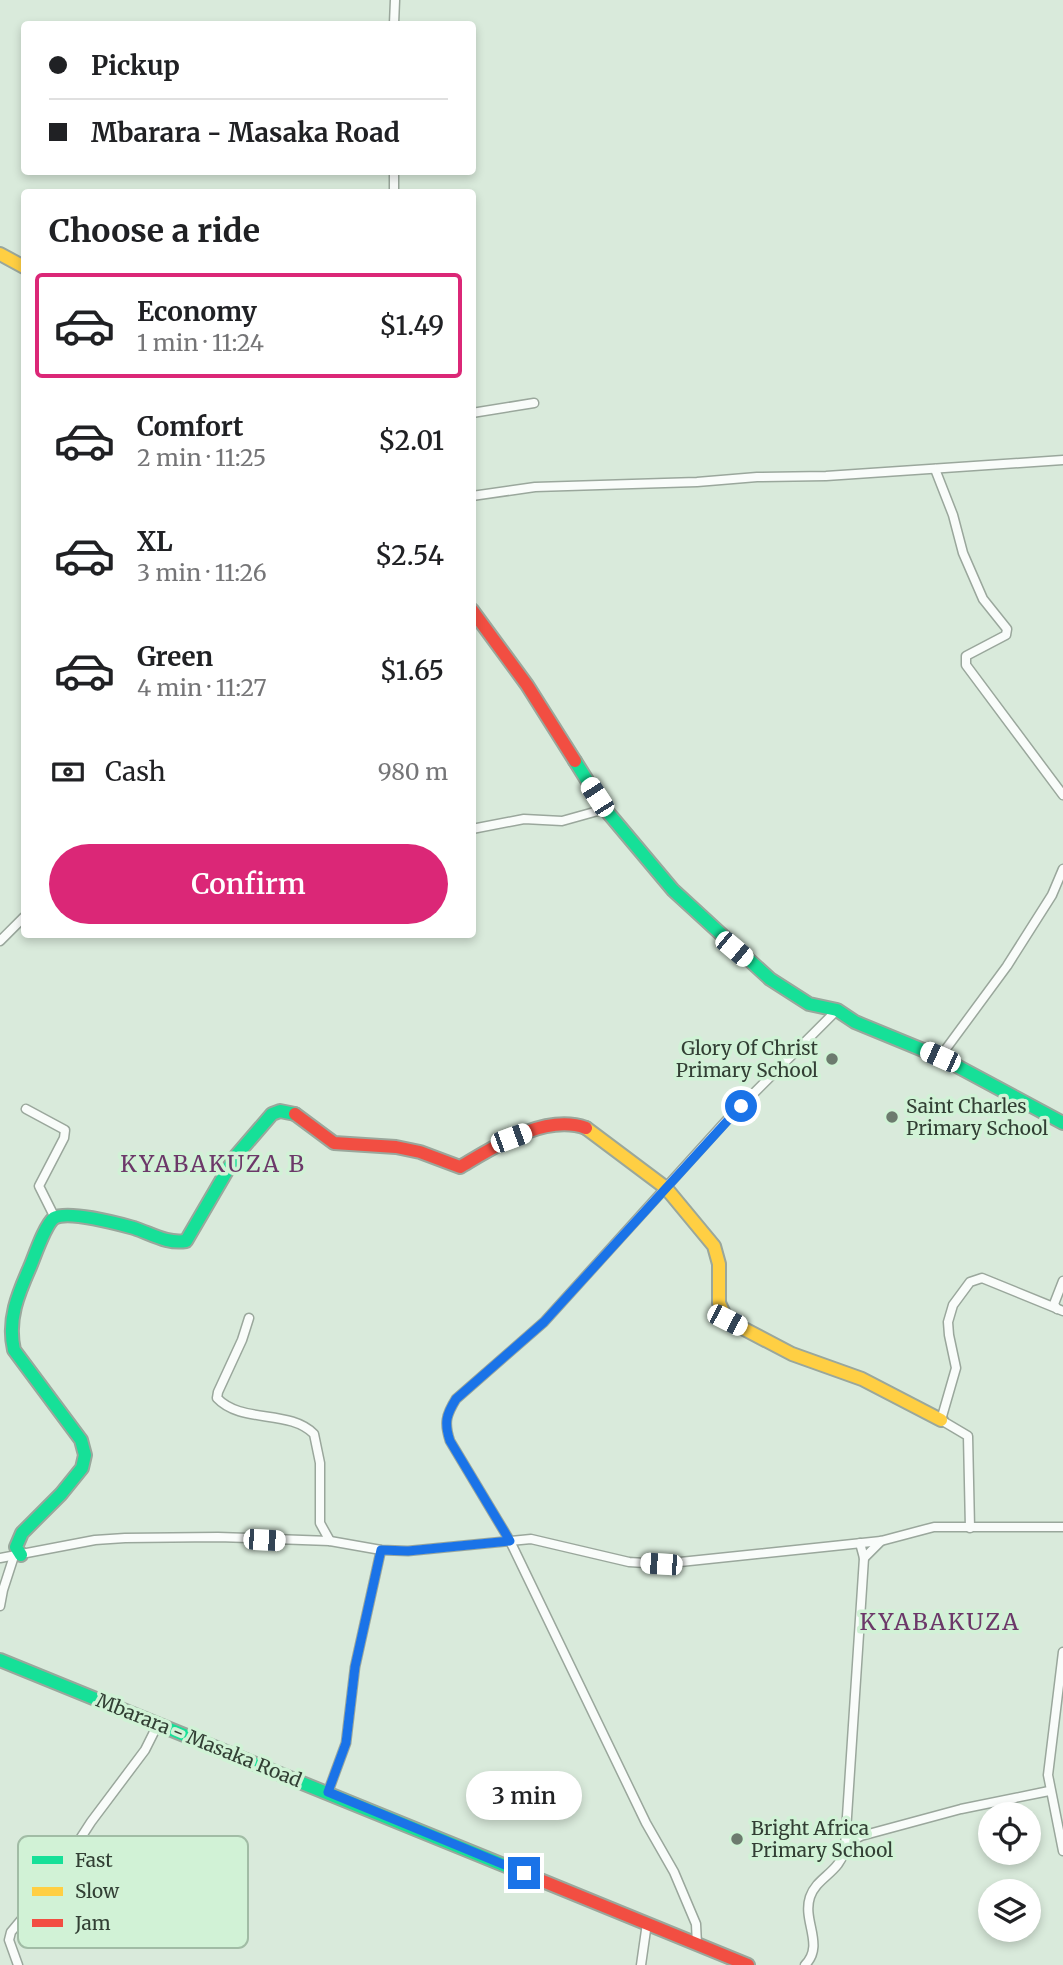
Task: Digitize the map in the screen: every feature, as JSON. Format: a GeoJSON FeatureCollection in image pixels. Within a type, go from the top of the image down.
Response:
{"type":"FeatureCollection","features":[{"type":"Feature","properties":{"kind":"main road"},"geometry":{"type":"LineString","coordinates":[[0,254],[21,265]]}},
{"type":"Feature","properties":{"kind":"main road"},"geometry":{"type":"LineString","coordinates":[[476,615],[527,685],[605,809],[673,890],[734,949],[771,979],[809,1004],[837,1010],[855,1022],[940,1057],[1063,1123]]}},
{"type":"Feature","properties":{"kind":"main road"},"geometry":{"type":"LineString","coordinates":[[18,1556],[16,1546],[19,1538],[75,1478],[82,1468],[85,1455],[82,1440],[14,1350],[5,1326],[48,1226],[55,1218],[73,1217],[124,1225],[171,1242],[183,1242],[190,1236],[235,1157],[272,1114],[283,1110],[297,1115],[334,1143],[396,1147],[420,1152],[460,1167],[511,1138],[541,1127],[576,1124],[587,1128],[666,1188],[719,1255],[719,1306],[721,1314],[727,1320],[792,1354],[862,1379],[941,1420]]}},
{"type":"Feature","properties":{"kind":"main road","name":"Mbarara - Masaka Road"},"geometry":{"type":"LineString","coordinates":[[0,1660],[748,1965]]}},
{"type":"Feature","properties":{"kind":"street"},"geometry":{"type":"LineString","coordinates":[[394,0],[394,21]]}},
{"type":"Feature","properties":{"kind":"street"},"geometry":{"type":"LineString","coordinates":[[476,411],[534,403]]}},
{"type":"Feature","properties":{"kind":"street"},"geometry":{"type":"LineString","coordinates":[[476,495],[535,487],[827,476],[1063,460]]}},
{"type":"Feature","properties":{"kind":"street"},"geometry":{"type":"LineString","coordinates":[[935,469],[953,515],[963,553],[983,599],[1007,629],[1006,635],[999,640],[966,656],[966,665],[1063,795]]}},
{"type":"Feature","properties":{"kind":"street"},"geometry":{"type":"LineString","coordinates":[[476,828],[532,818],[562,821],[605,809]]}},
{"type":"Feature","properties":{"kind":"street"},"geometry":{"type":"LineString","coordinates":[[940,1057],[1007,966],[1052,895],[1063,869]]}},
{"type":"Feature","properties":{"kind":"street"},"geometry":{"type":"LineString","coordinates":[[0,941],[21,920]]}},
{"type":"Feature","properties":{"kind":"street"},"geometry":{"type":"LineString","coordinates":[[697,1945],[696,1924],[689,1904],[646,1823],[510,1541],[450,1441],[445,1424],[456,1399],[544,1322],[726,1121],[837,1010]]}},
{"type":"Feature","properties":{"kind":"street"},"geometry":{"type":"LineString","coordinates":[[26,1109],[65,1130],[64,1138],[39,1186],[55,1218]]}},
{"type":"Feature","properties":{"kind":"street"},"geometry":{"type":"LineString","coordinates":[[970,1528],[969,1442],[965,1433],[941,1420],[956,1368],[948,1322],[953,1305],[970,1282],[977,1279],[986,1280],[1060,1310]]}},
{"type":"Feature","properties":{"kind":"street"},"geometry":{"type":"LineString","coordinates":[[1060,1310],[1054,1304],[1063,1281]]}},
{"type":"Feature","properties":{"kind":"street"},"geometry":{"type":"LineString","coordinates":[[248,1318],[242,1340],[217,1398],[231,1408],[301,1425],[314,1434],[320,1462],[320,1523],[330,1541]]}},
{"type":"Feature","properties":{"kind":"street"},"geometry":{"type":"LineString","coordinates":[[0,1558],[95,1540],[117,1539],[218,1537],[330,1541],[381,1550],[408,1551],[531,1539],[629,1562],[661,1564],[881,1541],[919,1529],[1063,1527]]}},
{"type":"Feature","properties":{"kind":"street"},"geometry":{"type":"LineString","coordinates":[[864,1558],[881,1541]]}},
{"type":"Feature","properties":{"kind":"street"},"geometry":{"type":"LineString","coordinates":[[845,1848],[864,1558],[860,1543]]}},
{"type":"Feature","properties":{"kind":"street"},"geometry":{"type":"LineString","coordinates":[[328,1792],[346,1743],[355,1667],[381,1550]]}},
{"type":"Feature","properties":{"kind":"street"},"geometry":{"type":"LineString","coordinates":[[0,1606],[3,1590],[18,1556]]}},
{"type":"Feature","properties":{"kind":"street"},"geometry":{"type":"LineString","coordinates":[[0,1652],[0,1660]]}},
{"type":"Feature","properties":{"kind":"street"},"geometry":{"type":"LineString","coordinates":[[1063,1652],[1048,1775],[1049,1791],[1063,1851]]}},
{"type":"Feature","properties":{"kind":"street"},"geometry":{"type":"LineString","coordinates":[[82,1836],[145,1751],[159,1724]]}},
{"type":"Feature","properties":{"kind":"street"},"geometry":{"type":"LineString","coordinates":[[805,1965],[813,1952],[809,1900],[820,1881],[838,1864],[850,1841],[961,1809],[1049,1791]]}},
{"type":"Feature","properties":{"kind":"street"},"geometry":{"type":"LineString","coordinates":[[18,1923],[9,1940],[18,1965]]}},
{"type":"Feature","properties":{"kind":"street"},"geometry":{"type":"LineString","coordinates":[[641,1965],[647,1923]]}},
{"type":"Feature","properties":{"kind":"traffic: fast"},"geometry":{"type":"LineString","coordinates":[[575,761],[605,809],[673,890],[770,979],[809,1004],[837,1010],[855,1022],[940,1057],[1063,1123]]}},
{"type":"Feature","properties":{"kind":"traffic: fast"},"geometry":{"type":"LineString","coordinates":[[21,1555],[16,1547],[22,1533],[61,1494],[82,1468],[85,1455],[81,1440],[14,1350],[12,1339],[13,1318],[21,1287],[47,1227],[54,1218],[82,1217],[134,1228],[166,1240],[186,1241],[235,1157],[272,1114],[280,1111],[295,1114]]}},
{"type":"Feature","properties":{"kind":"traffic: fast"},"geometry":{"type":"LineString","coordinates":[[0,1660],[528,1875]]}},
{"type":"Feature","properties":{"kind":"traffic: slow"},"geometry":{"type":"LineString","coordinates":[[0,254],[21,265]]}},
{"type":"Feature","properties":{"kind":"traffic: slow"},"geometry":{"type":"LineString","coordinates":[[586,1128],[666,1188],[714,1246],[719,1264],[719,1303],[727,1320],[792,1354],[862,1379],[941,1420]]}},
{"type":"Feature","properties":{"kind":"traffic: jam"},"geometry":{"type":"LineString","coordinates":[[476,615],[527,685],[575,761]]}},
{"type":"Feature","properties":{"kind":"traffic: jam"},"geometry":{"type":"LineString","coordinates":[[295,1114],[334,1143],[396,1147],[420,1152],[460,1167],[504,1142],[537,1128],[554,1125],[586,1128]]}},
{"type":"Feature","properties":{"kind":"traffic: jam"},"geometry":{"type":"LineString","coordinates":[[528,1875],[748,1965]]}},
{"type":"Feature","properties":{"kind":"place","name":"Glory Of Christ Primary School"},"geometry":{"type":"Point","coordinates":[832,1059]}},
{"type":"Feature","properties":{"kind":"place","name":"Saint Charles Primary School"},"geometry":{"type":"Point","coordinates":[892,1117]}},
{"type":"Feature","properties":{"kind":"place","name":"Bright Africa Primary School"},"geometry":{"type":"Point","coordinates":[737,1839]}},
{"type":"Feature","properties":{"kind":"district","name":"KYABAKUZA B"},"geometry":{"type":"Point","coordinates":[213,1163]}},
{"type":"Feature","properties":{"kind":"district","name":"KYABAKUZA"},"geometry":{"type":"Point","coordinates":[940,1621]}},
{"type":"Feature","properties":{"kind":"route"},"geometry":{"type":"LineString","coordinates":[[524,1873],[328,1792],[346,1743],[355,1667],[381,1550],[408,1551],[510,1541],[450,1441],[445,1424],[447,1415],[456,1399],[544,1322],[741,1106]]}}]}
